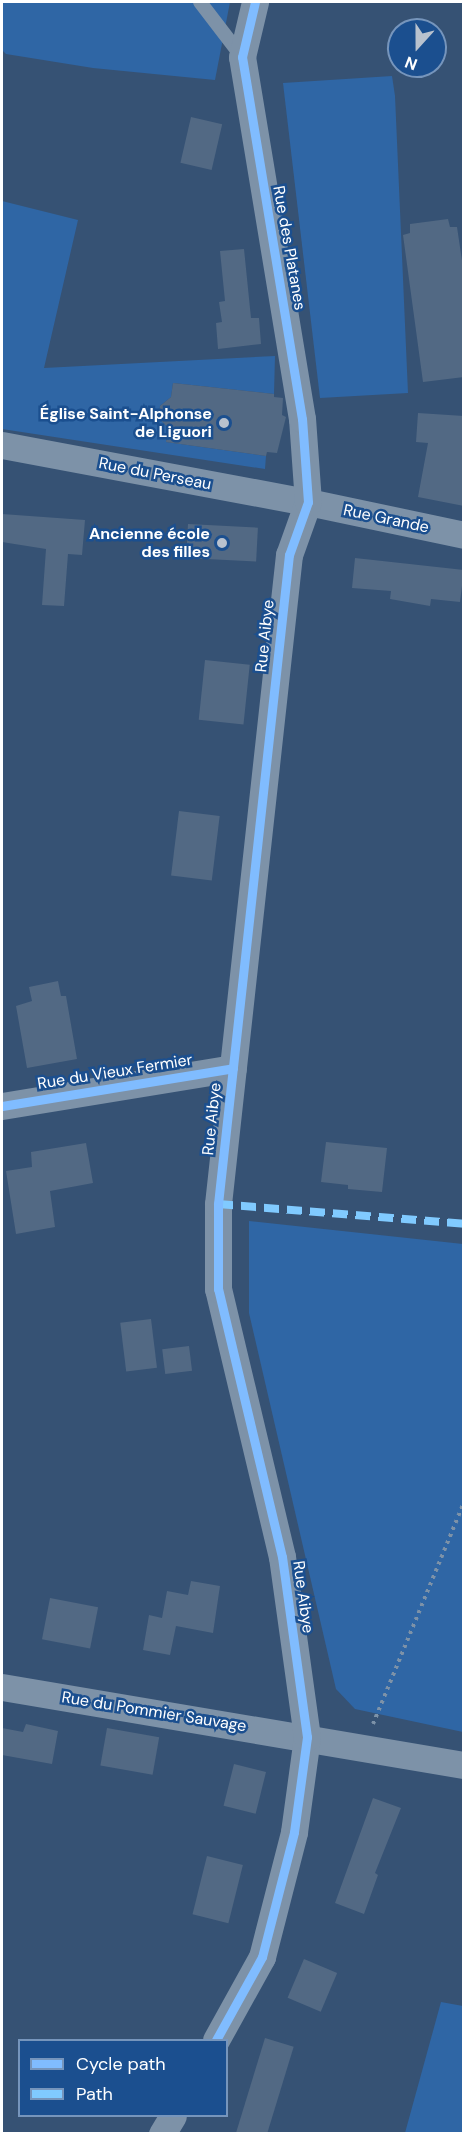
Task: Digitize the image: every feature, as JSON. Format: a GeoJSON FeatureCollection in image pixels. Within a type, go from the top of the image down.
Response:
{"type":"FeatureCollection","features":[{"type":"Feature","properties":{"kind":"street","name":"Rue des Platanes"},"geometry":{"type":"LineString","coordinates":[[255,2],[242,57],[302,419],[308,502]]}},
{"type":"Feature","properties":{"kind":"street","name":"Rue du Perseau"},"geometry":{"type":"LineString","coordinates":[[2,445],[308,502]]}},
{"type":"Feature","properties":{"kind":"street","name":"Rue Grande"},"geometry":{"type":"LineString","coordinates":[[308,502],[464,535]]}},
{"type":"Feature","properties":{"kind":"street","name":"Rue Aibye"},"geometry":{"type":"LineString","coordinates":[[217,2039],[262,1957],[294,1832],[307,1737],[282,1557],[218,1289],[218,1204],[289,555],[308,502]]}},
{"type":"Feature","properties":{"kind":"street","name":"Rue du Vieux Fermier"},"geometry":{"type":"LineString","coordinates":[[2,1106],[233,1068]]}},
{"type":"Feature","properties":{"kind":"street","name":"Rue du Pommier Sauvage"},"geometry":{"type":"LineString","coordinates":[[2,1687],[364,1746],[464,1765]]}},
{"type":"Feature","properties":{"kind":"street"},"geometry":{"type":"LineString","coordinates":[[162,2133],[172,2117]]}},
{"type":"Feature","properties":{"kind":"lane"},"geometry":{"type":"LineString","coordinates":[[200,2],[242,57]]}},
{"type":"Feature","properties":{"kind":"path"},"geometry":{"type":"LineString","coordinates":[[364,1746],[464,1502]]}},
{"type":"Feature","properties":{"kind":"shaded area"},"geometry":{"type":"Polygon","coordinates":[[[2,2],[230,2],[215,80],[93,68],[6,54],[2,50],[2,2]]]}},
{"type":"Feature","properties":{"kind":"shaded area"},"geometry":{"type":"Polygon","coordinates":[[[387,76],[392,78],[395,96],[408,393],[320,398],[283,83],[387,76]]]}},
{"type":"Feature","properties":{"kind":"shaded area"},"geometry":{"type":"Polygon","coordinates":[[[2,201],[78,220],[44,368],[275,356],[274,394],[173,383],[171,397],[160,406],[159,418],[168,428],[166,442],[266,456],[265,469],[2,429],[2,201]]]}},
{"type":"Feature","properties":{"kind":"shaded area"},"geometry":{"type":"Polygon","coordinates":[[[249,1221],[463,1244],[463,1732],[355,1709],[336,1689],[249,1313],[249,1221]]]}},
{"type":"Feature","properties":{"kind":"shaded area"},"geometry":{"type":"Polygon","coordinates":[[[441,2002],[463,2006],[463,2133],[405,2133],[441,2002]]]}},
{"type":"Feature","properties":{"kind":"building"},"geometry":{"type":"Polygon","coordinates":[[[191,117],[222,124],[212,170],[180,163],[191,117]]]}},
{"type":"Feature","properties":{"kind":"building"},"geometry":{"type":"Polygon","coordinates":[[[448,219],[450,227],[457,227],[464,274],[464,377],[423,382],[403,235],[410,233],[410,224],[448,219]]]}},
{"type":"Feature","properties":{"kind":"building"},"geometry":{"type":"Polygon","coordinates":[[[244,249],[251,318],[259,318],[261,344],[218,349],[216,323],[222,322],[219,302],[225,301],[220,251],[244,249]]]}},
{"type":"Feature","properties":{"kind":"building","name":"Église Saint-Alphonse de Liguori"},"geometry":{"type":"Polygon","coordinates":[[[173,383],[274,394],[274,397],[283,398],[282,415],[286,417],[277,453],[267,452],[266,456],[166,442],[168,428],[159,418],[160,406],[171,397],[173,383]]]}},
{"type":"Feature","properties":{"kind":"building"},"geometry":{"type":"Polygon","coordinates":[[[418,413],[464,416],[464,506],[418,497],[428,443],[416,442],[418,413]]]}},
{"type":"Feature","properties":{"kind":"building"},"geometry":{"type":"Polygon","coordinates":[[[2,514],[85,520],[82,555],[68,554],[64,606],[42,605],[46,549],[2,542],[2,514]]]}},
{"type":"Feature","properties":{"kind":"building","name":"Ancienne école des filles"},"geometry":{"type":"Polygon","coordinates":[[[188,524],[258,528],[256,562],[186,558],[188,524]]]}},
{"type":"Feature","properties":{"kind":"building"},"geometry":{"type":"Polygon","coordinates":[[[355,558],[464,570],[460,602],[431,599],[430,606],[390,599],[391,591],[352,588],[355,558]]]}},
{"type":"Feature","properties":{"kind":"building"},"geometry":{"type":"Polygon","coordinates":[[[205,660],[250,665],[243,724],[199,720],[205,660]]]}},
{"type":"Feature","properties":{"kind":"building"},"geometry":{"type":"Polygon","coordinates":[[[179,811],[220,816],[212,881],[171,876],[179,811]]]}},
{"type":"Feature","properties":{"kind":"building"},"geometry":{"type":"Polygon","coordinates":[[[58,981],[61,996],[66,996],[77,1059],[27,1068],[16,1006],[32,1001],[29,987],[58,981]]]}},
{"type":"Feature","properties":{"kind":"building"},"geometry":{"type":"Polygon","coordinates":[[[326,1142],[387,1148],[382,1192],[348,1189],[348,1185],[321,1182],[326,1142]]]}},
{"type":"Feature","properties":{"kind":"building"},"geometry":{"type":"Polygon","coordinates":[[[86,1143],[93,1183],[50,1191],[55,1227],[16,1234],[6,1171],[32,1167],[31,1152],[86,1143]]]}},
{"type":"Feature","properties":{"kind":"building"},"geometry":{"type":"Polygon","coordinates":[[[151,1319],[157,1368],[126,1371],[120,1323],[151,1319]]]}},
{"type":"Feature","properties":{"kind":"building"},"geometry":{"type":"Polygon","coordinates":[[[189,1346],[192,1371],[165,1374],[162,1349],[189,1346]]]}},
{"type":"Feature","properties":{"kind":"building"},"geometry":{"type":"Polygon","coordinates":[[[191,1581],[220,1586],[213,1633],[176,1626],[170,1655],[143,1650],[149,1615],[162,1618],[167,1591],[188,1595],[191,1581]]]}},
{"type":"Feature","properties":{"kind":"building"},"geometry":{"type":"Polygon","coordinates":[[[50,1598],[98,1607],[90,1649],[42,1639],[50,1598]]]}},
{"type":"Feature","properties":{"kind":"building"},"geometry":{"type":"Polygon","coordinates":[[[26,1724],[58,1731],[52,1764],[2,1755],[2,1728],[23,1732],[26,1724]]]}},
{"type":"Feature","properties":{"kind":"building"},"geometry":{"type":"Polygon","coordinates":[[[107,1728],[159,1737],[153,1775],[100,1765],[107,1728]]]}},
{"type":"Feature","properties":{"kind":"building"},"geometry":{"type":"Polygon","coordinates":[[[234,1764],[266,1772],[256,1814],[224,1806],[234,1764]]]}},
{"type":"Feature","properties":{"kind":"building"},"geometry":{"type":"Polygon","coordinates":[[[373,1798],[401,1808],[375,1873],[378,1875],[364,1914],[335,1903],[373,1798]]]}},
{"type":"Feature","properties":{"kind":"building"},"geometry":{"type":"Polygon","coordinates":[[[207,1856],[243,1865],[228,1923],[192,1914],[207,1856]]]}},
{"type":"Feature","properties":{"kind":"building"},"geometry":{"type":"Polygon","coordinates":[[[304,1959],[337,1973],[321,2012],[288,1998],[304,1959]]]}},
{"type":"Feature","properties":{"kind":"building"},"geometry":{"type":"Polygon","coordinates":[[[265,2038],[294,2047],[267,2134],[236,2134],[265,2038]]]}},
{"type":"Feature","properties":{"kind":"marked path"},"geometry":{"type":"LineString","coordinates":[[218,1204],[464,1224]]}},
{"type":"Feature","properties":{"kind":"cycle path"},"geometry":{"type":"LineString","coordinates":[[217,2039],[262,1957],[294,1832],[307,1737],[282,1557],[218,1289],[218,1204],[289,555],[308,502],[302,419],[242,57],[255,2]]}},
{"type":"Feature","properties":{"kind":"cycle path"},"geometry":{"type":"LineString","coordinates":[[2,1106],[233,1068]]}},
{"type":"Feature","properties":{"kind":"place","name":"Église Saint-Alphonse de Liguori"},"geometry":{"type":"Point","coordinates":[224,423]}},
{"type":"Feature","properties":{"kind":"place","name":"Ancienne école des filles"},"geometry":{"type":"Point","coordinates":[222,543]}}]}
